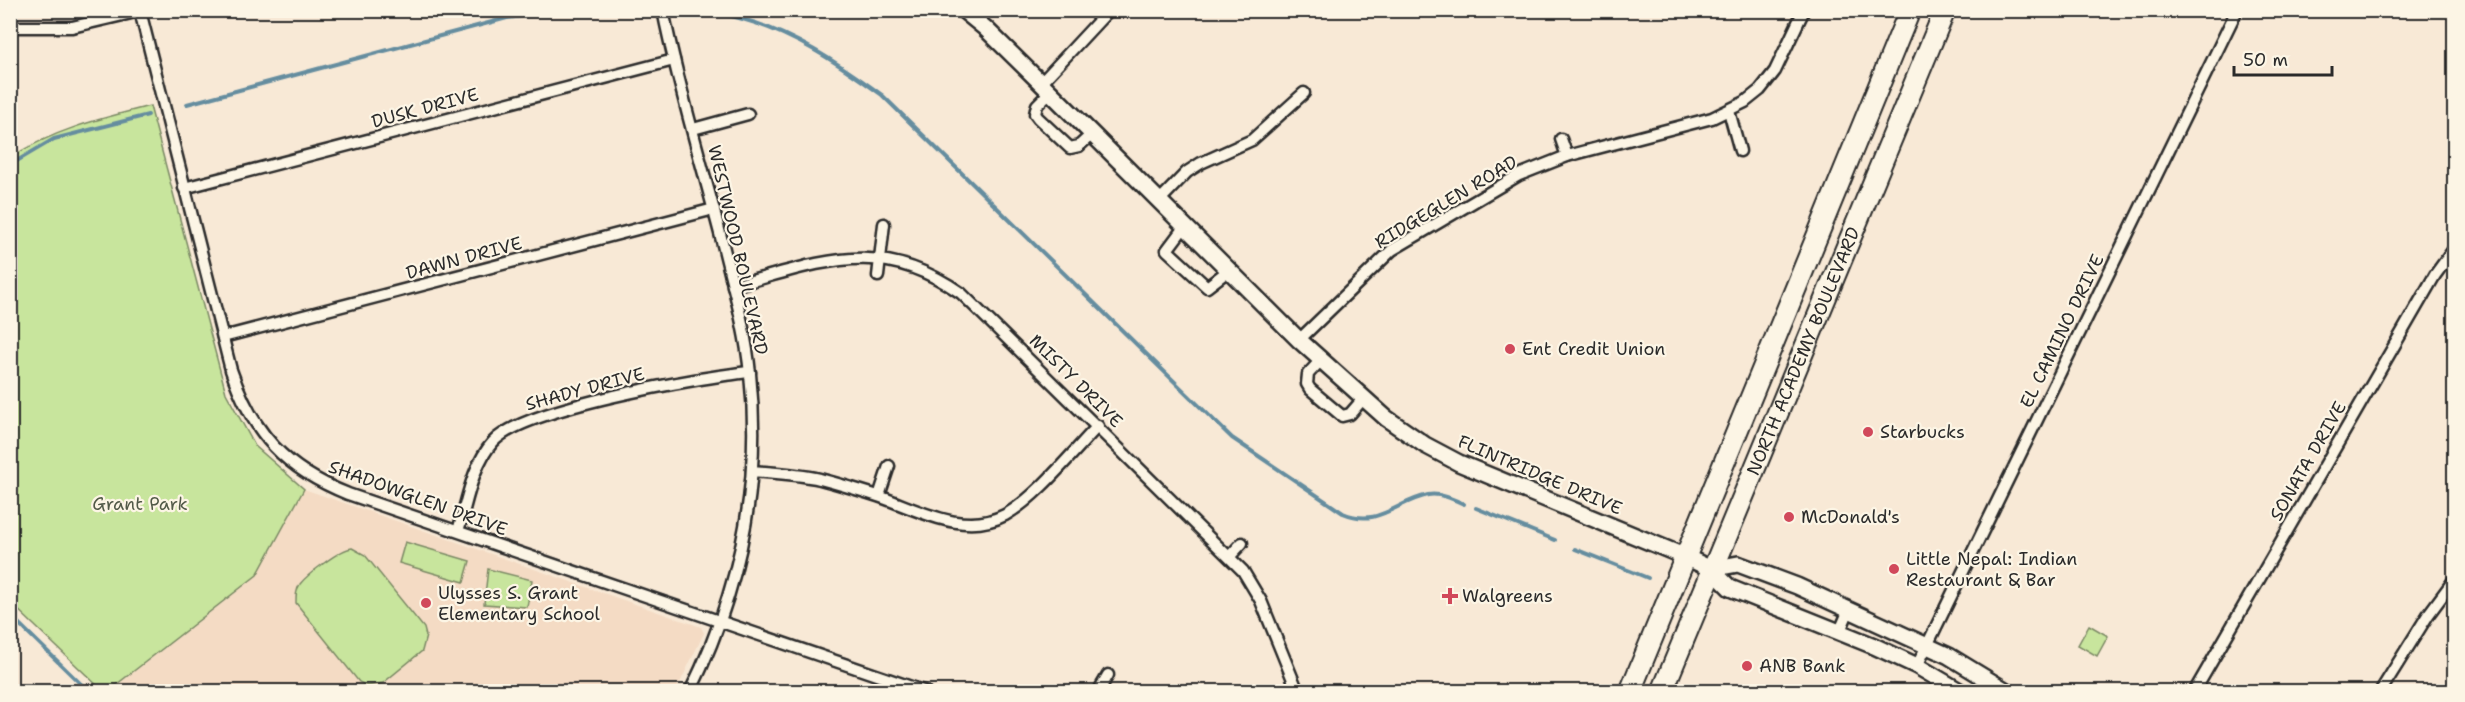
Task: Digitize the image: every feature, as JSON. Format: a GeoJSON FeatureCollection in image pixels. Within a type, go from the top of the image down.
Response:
{"type":"FeatureCollection","features":[{"type":"Feature","properties":{"kind":"highway","name":"NORTH ACADEMY BOULEVARD"},"geometry":{"type":"LineString","coordinates":[[1630,692],[1910,10]]}},
{"type":"Feature","properties":{"kind":"highway","name":"NORTH ACADEMY BOULEVARD"},"geometry":{"type":"LineString","coordinates":[[1662,692],[1711,569],[1945,10]]}},
{"type":"Feature","properties":{"kind":"street","name":"WESTWOOD BOULEVARD"},"geometry":{"type":"LineString","coordinates":[[663,10],[733,286],[750,372],[752,471],[739,561],[722,621],[690,692]]}},
{"type":"Feature","properties":{"kind":"street","name":"FLINTRIDGE DRIVE"},"geometry":{"type":"LineString","coordinates":[[963,10],[1046,87],[1299,340],[1363,399],[1408,434],[1460,463],[1686,557],[1711,569],[1730,588],[1917,666],[1961,692]]}},
{"type":"Feature","properties":{"kind":"street"},"geometry":{"type":"LineString","coordinates":[[1092,134],[1079,146],[1071,148],[1035,114],[1046,87],[1109,10]]}},
{"type":"Feature","properties":{"kind":"street","name":"RIDGEGLEN ROAD"},"geometry":{"type":"LineString","coordinates":[[1299,340],[1380,260],[1404,242],[1519,176],[1567,156],[1712,118],[1745,102],[1768,80],[1782,59],[1804,10]]}},
{"type":"Feature","properties":{"kind":"street","name":"EL CAMINO DRIVE"},"geometry":{"type":"LineString","coordinates":[[1917,666],[2237,10]]}},
{"type":"Feature","properties":{"kind":"street"},"geometry":{"type":"LineString","coordinates":[[10,27],[72,27],[140,11]]}},
{"type":"Feature","properties":{"kind":"street","name":"SHADOWGLEN DRIVE"},"geometry":{"type":"LineString","coordinates":[[140,11],[237,388],[250,418],[263,436],[301,472],[348,494],[926,692]]}},
{"type":"Feature","properties":{"kind":"street","name":"DUSK DRIVE"},"geometry":{"type":"LineString","coordinates":[[184,188],[674,60]]}},
{"type":"Feature","properties":{"kind":"street"},"geometry":{"type":"LineString","coordinates":[[1160,200],[1187,172],[1252,140],[1304,93]]}},
{"type":"Feature","properties":{"kind":"street"},"geometry":{"type":"LineString","coordinates":[[1729,111],[1740,151]]}},
{"type":"Feature","properties":{"kind":"street","name":"WESTWOOD BOULEVARD"},"geometry":{"type":"LineString","coordinates":[[693,129],[748,114]]}},
{"type":"Feature","properties":{"kind":"street"},"geometry":{"type":"LineString","coordinates":[[1561,139],[1567,156]]}},
{"type":"Feature","properties":{"kind":"street","name":"DAWN DRIVE"},"geometry":{"type":"LineString","coordinates":[[223,337],[714,210]]}},
{"type":"Feature","properties":{"kind":"street"},"geometry":{"type":"LineString","coordinates":[[878,276],[884,224]]}},
{"type":"Feature","properties":{"kind":"street"},"geometry":{"type":"LineString","coordinates":[[1185,226],[1167,250],[1207,287],[1229,270]]}},
{"type":"Feature","properties":{"kind":"street","name":"SONATA DRIVE"},"geometry":{"type":"LineString","coordinates":[[2194,692],[2450,263],[2454,249]]}},
{"type":"Feature","properties":{"kind":"street","name":"MISTY DRIVE"},"geometry":{"type":"LineString","coordinates":[[733,286],[837,261],[880,258],[920,268],[961,293],[1243,571],[1261,601],[1298,692]]}},
{"type":"Feature","properties":{"kind":"street"},"geometry":{"type":"LineString","coordinates":[[1321,360],[1308,374],[1310,389],[1342,416],[1350,414],[1363,399]]}},
{"type":"Feature","properties":{"kind":"street","name":"SHADY DRIVE"},"geometry":{"type":"LineString","coordinates":[[458,531],[482,456],[493,441],[507,430],[541,417],[668,384],[750,372]]}},
{"type":"Feature","properties":{"kind":"street"},"geometry":{"type":"LineString","coordinates":[[752,471],[797,474],[879,496],[942,520],[989,521],[1003,516],[1026,500],[1098,426]]}},
{"type":"Feature","properties":{"kind":"street"},"geometry":{"type":"LineString","coordinates":[[879,496],[889,466]]}},
{"type":"Feature","properties":{"kind":"street"},"geometry":{"type":"LineString","coordinates":[[989,521],[991,533]]}},
{"type":"Feature","properties":{"kind":"street"},"geometry":{"type":"LineString","coordinates":[[1230,556],[1242,543]]}},
{"type":"Feature","properties":{"kind":"street"},"geometry":{"type":"LineString","coordinates":[[1711,569],[1738,564],[1797,586],[1927,645],[2006,691]]}},
{"type":"Feature","properties":{"kind":"street"},"geometry":{"type":"LineString","coordinates":[[2380,692],[2428,615],[2454,580]]}},
{"type":"Feature","properties":{"kind":"street"},"geometry":{"type":"LineString","coordinates":[[1839,633],[1849,610]]}},
{"type":"Feature","properties":{"kind":"street"},"geometry":{"type":"LineString","coordinates":[[1098,692],[1108,675]]}},
{"type":"Feature","properties":{"kind":"shaded area","name":"Ulysses S. Grant Elementary School"},"geometry":{"type":"Polygon","coordinates":[[[304,489],[701,627],[704,633],[676,691],[108,692],[257,575],[304,489]]]}},
{"type":"Feature","properties":{"kind":"green space","name":"Grant Park"},"geometry":{"type":"Polygon","coordinates":[[[150,106],[226,393],[255,446],[304,489],[257,575],[108,691],[103,691],[11,603],[11,157],[61,132],[95,120],[150,106]]]}},
{"type":"Feature","properties":{"kind":"green space"},"geometry":{"type":"Polygon","coordinates":[[[405,542],[470,561],[464,582],[399,563],[405,542]]]}},
{"type":"Feature","properties":{"kind":"green space"},"geometry":{"type":"Polygon","coordinates":[[[352,548],[365,555],[424,628],[426,636],[422,651],[383,683],[367,686],[359,682],[296,603],[298,589],[304,580],[332,557],[352,548]]]}},
{"type":"Feature","properties":{"kind":"green space"},"geometry":{"type":"Polygon","coordinates":[[[488,569],[532,580],[527,607],[484,604],[488,569]]]}},
{"type":"Feature","properties":{"kind":"green space"},"geometry":{"type":"Polygon","coordinates":[[[2089,625],[2108,636],[2097,656],[2078,645],[2089,625]]]}},
{"type":"Feature","properties":{"kind":"waterway"},"geometry":{"type":"LineString","coordinates":[[187,104],[507,18],[571,10]]}},
{"type":"Feature","properties":{"kind":"waterway"},"geometry":{"type":"LineString","coordinates":[[698,10],[734,17],[778,31],[849,71],[882,95],[1232,438],[1343,513],[1367,518],[1377,516],[1428,495],[1447,497],[1464,504]]}},
{"type":"Feature","properties":{"kind":"waterway"},"geometry":{"type":"LineString","coordinates":[[10,165],[54,139],[148,115]]}},
{"type":"Feature","properties":{"kind":"waterway"},"geometry":{"type":"LineString","coordinates":[[1476,508],[1555,540]]}},
{"type":"Feature","properties":{"kind":"waterway"},"geometry":{"type":"LineString","coordinates":[[1575,549],[1648,578]]}},
{"type":"Feature","properties":{"kind":"waterway"},"geometry":{"type":"LineString","coordinates":[[10,615],[89,692]]}},
{"type":"Feature","properties":{"kind":"place","name":"Ent Credit Union"},"geometry":{"type":"Point","coordinates":[1510,349]}},
{"type":"Feature","properties":{"kind":"place","name":"Starbucks"},"geometry":{"type":"Point","coordinates":[1868,432]}},
{"type":"Feature","properties":{"kind":"place","name":"McDonald's"},"geometry":{"type":"Point","coordinates":[1789,517]}},
{"type":"Feature","properties":{"kind":"place","name":"Little Nepal: Indian Restaurant & Bar"},"geometry":{"type":"Point","coordinates":[1894,569]}},
{"type":"Feature","properties":{"kind":"place","name":"Walgreens"},"geometry":{"type":"Point","coordinates":[1450,596]}},
{"type":"Feature","properties":{"kind":"place","name":"Ulysses S. Grant Elementary School"},"geometry":{"type":"Point","coordinates":[426,603]}},
{"type":"Feature","properties":{"kind":"place","name":"ANB Bank"},"geometry":{"type":"Point","coordinates":[1747,666]}}]}
